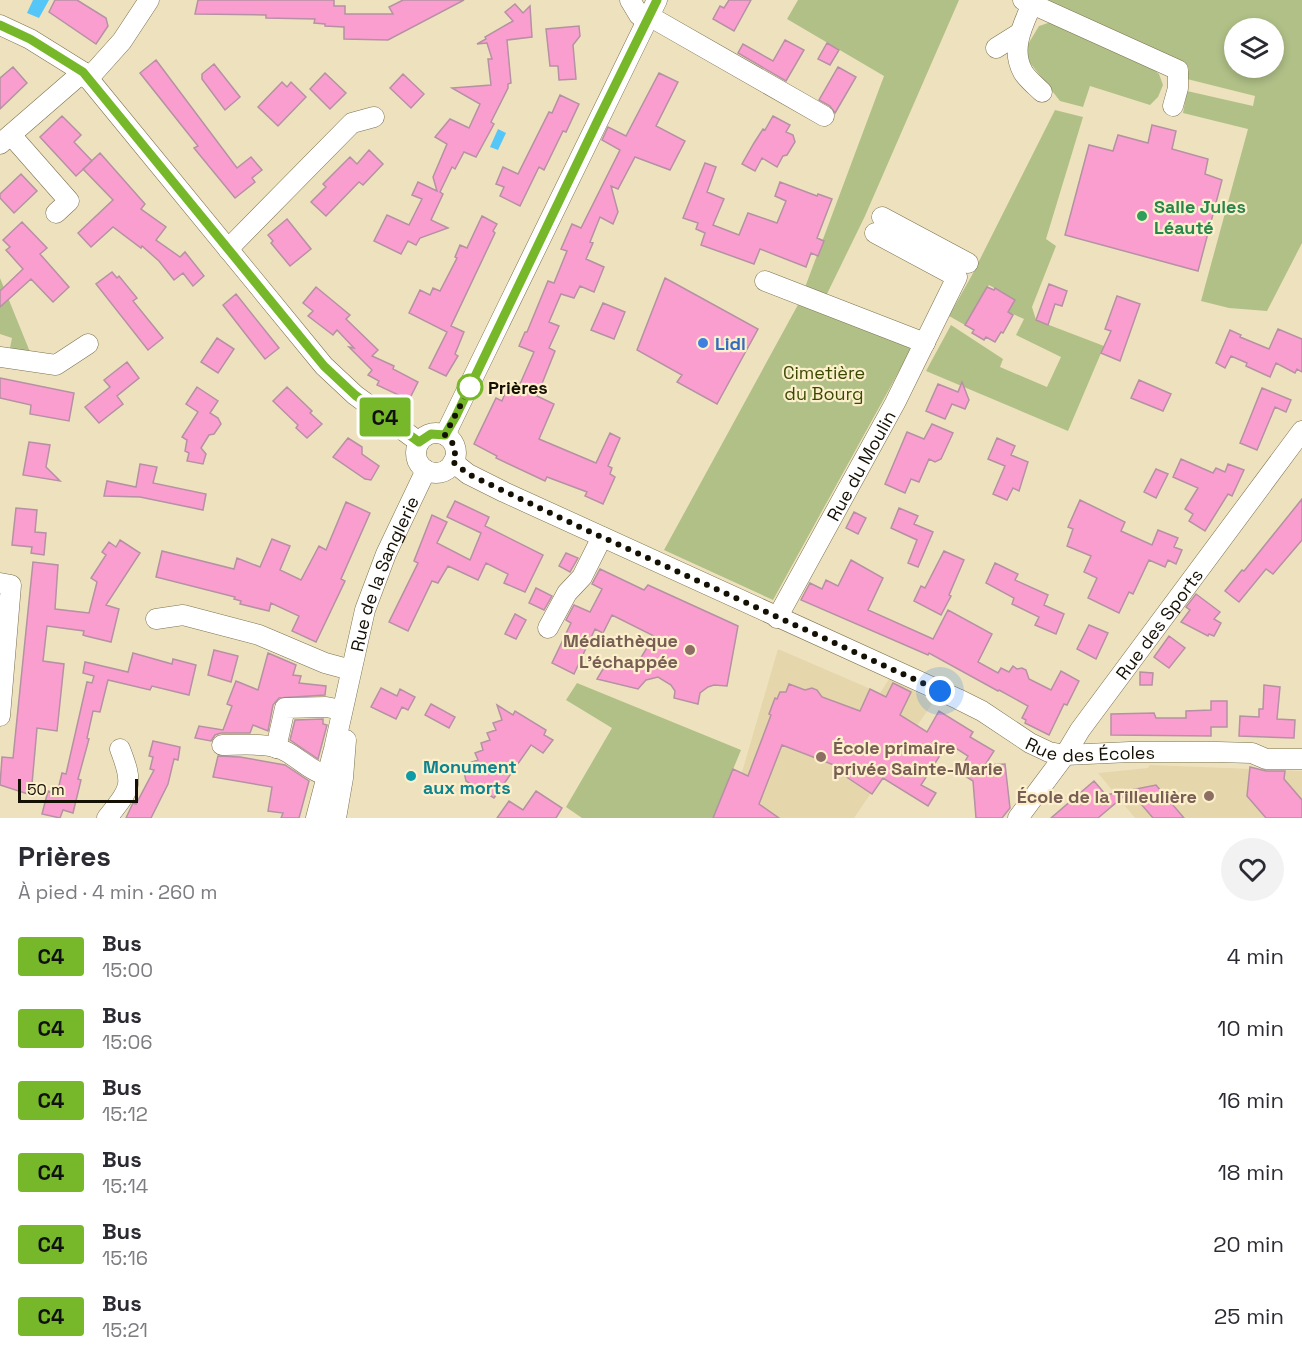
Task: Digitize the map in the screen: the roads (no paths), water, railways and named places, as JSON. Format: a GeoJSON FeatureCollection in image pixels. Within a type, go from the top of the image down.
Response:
{"type":"FeatureCollection","features":[{"type":"Feature","properties":{"kind":"street"},"geometry":{"type":"LineString","coordinates":[[56,213],[69,201],[6,140],[86,76],[122,41],[149,0]]}},
{"type":"Feature","properties":{"kind":"street"},"geometry":{"type":"LineString","coordinates":[[630,0],[639,15],[650,12],[824,116]]}},
{"type":"Feature","properties":{"kind":"street"},"geometry":{"type":"LineString","coordinates":[[1042,92],[1023,73],[1018,58],[1020,33],[1028,2],[1178,70],[1178,88],[1173,106]]}},
{"type":"Feature","properties":{"kind":"street"},"geometry":{"type":"LineString","coordinates":[[445,435],[650,12]]}},
{"type":"Feature","properties":{"kind":"street"},"geometry":{"type":"LineString","coordinates":[[0,25],[30,39],[86,76],[324,366],[355,395],[419,442]]}},
{"type":"Feature","properties":{"kind":"street"},"geometry":{"type":"LineString","coordinates":[[996,48],[1020,33]]}},
{"type":"Feature","properties":{"kind":"street"},"geometry":{"type":"LineString","coordinates":[[228,249],[352,123],[374,117]]}},
{"type":"Feature","properties":{"kind":"street","name":"Rue du Moulin"},"geometry":{"type":"LineString","coordinates":[[777,618],[895,403],[957,277],[879,225],[968,263]]}},
{"type":"Feature","properties":{"kind":"street"},"geometry":{"type":"LineString","coordinates":[[765,281],[925,343]]}},
{"type":"Feature","properties":{"kind":"street"},"geometry":{"type":"LineString","coordinates":[[847,299],[893,317]]}},
{"type":"Feature","properties":{"kind":"street"},"geometry":{"type":"LineString","coordinates":[[0,357],[56,365],[88,344]]}},
{"type":"Feature","properties":{"kind":"street","name":"Rue des Sports"},"geometry":{"type":"LineString","coordinates":[[1017,818],[1302,431]]}},
{"type":"Feature","properties":{"kind":"street"},"geometry":{"type":"LineString","coordinates":[[431,434],[445,435],[454,444],[456,450],[453,462],[450,467],[438,473],[426,470],[417,458],[416,450],[419,442],[431,434]]}},
{"type":"Feature","properties":{"kind":"street","name":"Rue des Écoles"},"geometry":{"type":"LineString","coordinates":[[453,462],[468,474],[486,483],[966,703],[1049,752],[1065,755],[1140,751],[1218,752],[1252,753],[1266,759],[1302,759]]}},
{"type":"Feature","properties":{"kind":"street","name":"Rue de la Sanglerie"},"geometry":{"type":"LineString","coordinates":[[316,818],[365,610],[382,563],[426,470]]}},
{"type":"Feature","properties":{"kind":"street"},"geometry":{"type":"LineString","coordinates":[[548,628],[567,593],[582,577],[602,537]]}},
{"type":"Feature","properties":{"kind":"street"},"geometry":{"type":"LineString","coordinates":[[0,583],[11,585],[0,716]]}},
{"type":"Feature","properties":{"kind":"street"},"geometry":{"type":"LineString","coordinates":[[156,619],[183,615],[259,635],[325,663],[349,676]]}},
{"type":"Feature","properties":{"kind":"street","name":"Rue de la Sanglerie"},"geometry":{"type":"LineString","coordinates":[[336,818],[343,777],[349,709],[349,676]]}},
{"type":"Feature","properties":{"kind":"street"},"geometry":{"type":"LineString","coordinates":[[276,748],[285,708],[342,710]]}},
{"type":"Feature","properties":{"kind":"street"},"geometry":{"type":"LineString","coordinates":[[222,745],[276,748],[286,751],[312,771],[327,776]]}},
{"type":"Feature","properties":{"kind":"street"},"geometry":{"type":"LineString","coordinates":[[106,818],[124,796],[130,774],[120,749]]}},
{"type":"Feature","properties":{"kind":"water"},"geometry":{"type":"Polygon","coordinates":[[[33,0],[49,0],[39,18],[27,13],[33,0]]]}},
{"type":"Feature","properties":{"kind":"water"},"geometry":{"type":"Polygon","coordinates":[[[498,129],[506,133],[498,150],[490,147],[498,129]]]}},
{"type":"Feature","properties":{"kind":"place","name":"Salle Jules Léauté"},"geometry":{"type":"Point","coordinates":[1142,216]}},
{"type":"Feature","properties":{"kind":"place","name":"Lidl"},"geometry":{"type":"Point","coordinates":[703,343]}},
{"type":"Feature","properties":{"kind":"place","name":"Prières"},"geometry":{"type":"Point","coordinates":[470,387]}},
{"type":"Feature","properties":{"kind":"place","name":"Médiathèque L'échappée"},"geometry":{"type":"Point","coordinates":[690,650]}},
{"type":"Feature","properties":{"kind":"place","name":"École primaire privée Sainte-Marie"},"geometry":{"type":"Point","coordinates":[821,757]}},
{"type":"Feature","properties":{"kind":"place","name":"Monument aux morts"},"geometry":{"type":"Point","coordinates":[411,776]}},
{"type":"Feature","properties":{"kind":"place","name":"École de la Tilleulière"},"geometry":{"type":"Point","coordinates":[1209,796]}},
{"type":"Feature","properties":{"kind":"park label","name":"Cimetière du Bourg"},"geometry":{"type":"Point","coordinates":[824,382]}}]}
